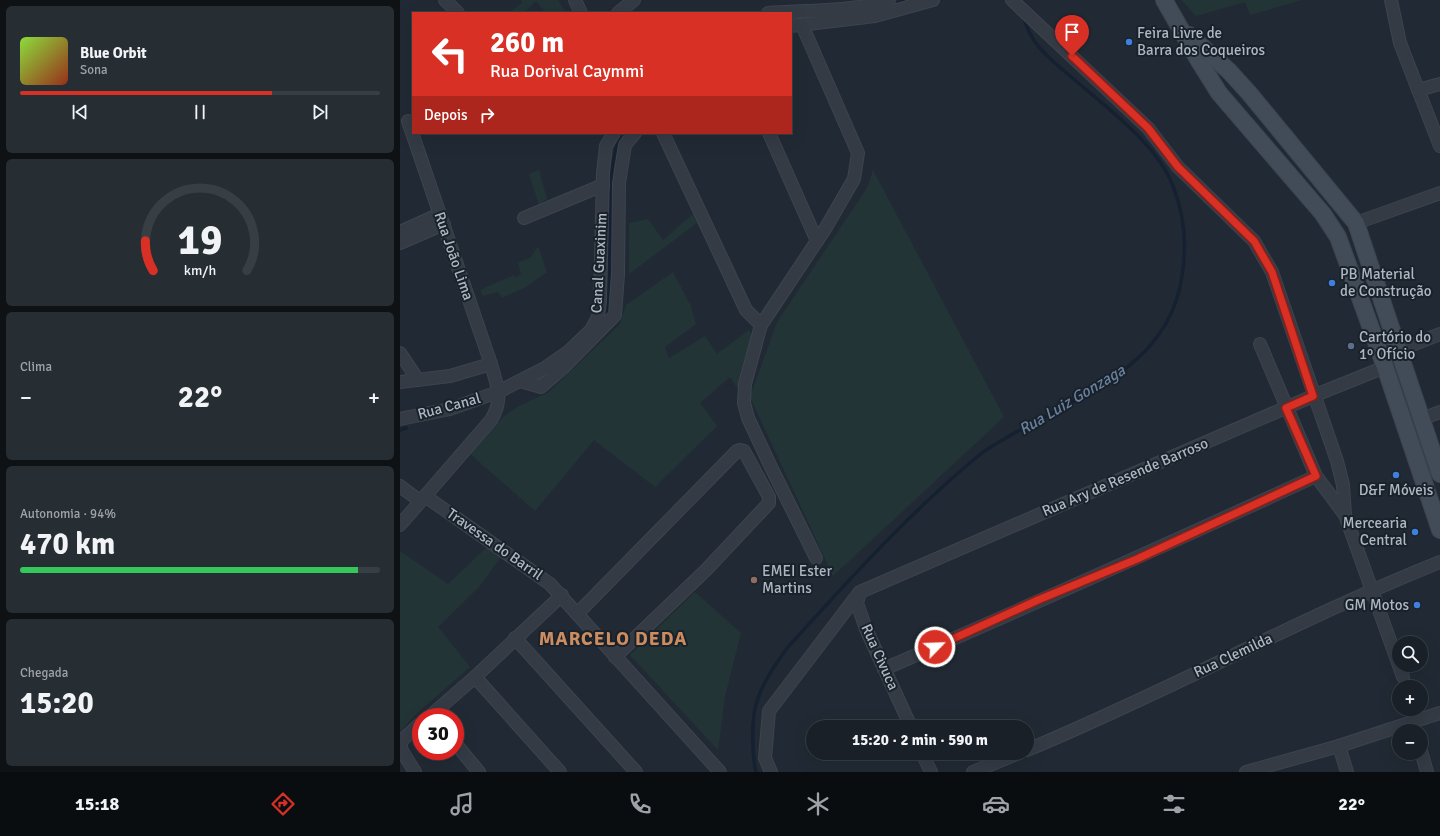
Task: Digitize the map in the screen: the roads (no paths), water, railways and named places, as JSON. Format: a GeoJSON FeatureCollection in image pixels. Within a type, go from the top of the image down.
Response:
{"type":"FeatureCollection","features":[{"type":"Feature","properties":{"kind":"street"},"geometry":{"type":"LineString","coordinates":[[445,0],[457,12]]}},
{"type":"Feature","properties":{"kind":"street"},"geometry":{"type":"LineString","coordinates":[[575,0],[581,12]]}},
{"type":"Feature","properties":{"kind":"street"},"geometry":{"type":"LineString","coordinates":[[619,12],[634,0]]}},
{"type":"Feature","properties":{"kind":"street"},"geometry":{"type":"LineString","coordinates":[[816,558],[756,434],[744,403],[745,384],[761,326],[817,241],[854,180],[858,153],[797,26],[875,16],[933,0]]}},
{"type":"Feature","properties":{"kind":"street"},"geometry":{"type":"LineString","coordinates":[[1164,0],[1180,27],[1208,62],[1249,93],[1356,223],[1440,474]]}},
{"type":"Feature","properties":{"kind":"street"},"geometry":{"type":"LineString","coordinates":[[1391,0],[1400,43],[1440,146]]}},
{"type":"Feature","properties":{"kind":"street"},"geometry":{"type":"LineString","coordinates":[[778,12],[882,1]]}},
{"type":"Feature","properties":{"kind":"street"},"geometry":{"type":"LineString","coordinates":[[1015,3],[1148,128],[1178,167],[1254,241],[1272,272],[1313,396],[1337,461],[1343,485],[1345,515],[1403,677]]}},
{"type":"Feature","properties":{"kind":"street"},"geometry":{"type":"LineString","coordinates":[[1208,62],[1219,93],[1323,214],[1338,237],[1385,367],[1440,530]]}},
{"type":"Feature","properties":{"kind":"street"},"geometry":{"type":"LineString","coordinates":[[1418,90],[1440,84]]}},
{"type":"Feature","properties":{"kind":"street","name":"Rua João Lima"},"geometry":{"type":"LineString","coordinates":[[400,525],[491,420],[497,410],[498,392],[491,364],[407,121]]}},
{"type":"Feature","properties":{"kind":"street","name":"Canal Guaxinim"},"geometry":{"type":"LineString","coordinates":[[498,392],[545,368],[568,352],[591,330],[598,317],[606,146],[613,134]]}},
{"type":"Feature","properties":{"kind":"street"},"geometry":{"type":"LineString","coordinates":[[520,381],[542,387],[563,368],[615,315],[618,274],[619,183],[625,145],[634,134]]}},
{"type":"Feature","properties":{"kind":"street"},"geometry":{"type":"LineString","coordinates":[[663,134],[746,310],[761,326]]}},
{"type":"Feature","properties":{"kind":"street"},"geometry":{"type":"LineString","coordinates":[[769,134],[817,241]]}},
{"type":"Feature","properties":{"kind":"street"},"geometry":{"type":"LineString","coordinates":[[524,218],[603,185]]}},
{"type":"Feature","properties":{"kind":"street"},"geometry":{"type":"LineString","coordinates":[[1356,223],[1440,193]]}},
{"type":"Feature","properties":{"kind":"street"},"geometry":{"type":"LineString","coordinates":[[400,232],[442,219]]}},
{"type":"Feature","properties":{"kind":"street"},"geometry":{"type":"LineString","coordinates":[[400,243],[442,219]]}},
{"type":"Feature","properties":{"kind":"street"},"geometry":{"type":"LineString","coordinates":[[1399,350],[1440,334]]}},
{"type":"Feature","properties":{"kind":"street"},"geometry":{"type":"LineString","coordinates":[[1260,344],[1316,476],[1345,515]]}},
{"type":"Feature","properties":{"kind":"street"},"geometry":{"type":"LineString","coordinates":[[400,352],[418,380]]}},
{"type":"Feature","properties":{"kind":"street"},"geometry":{"type":"LineString","coordinates":[[400,382],[450,376],[491,364]]}},
{"type":"Feature","properties":{"kind":"street","name":"Rua Ary de Resende Barroso"},"geometry":{"type":"LineString","coordinates":[[863,590],[1313,396],[1385,367]]}},
{"type":"Feature","properties":{"kind":"street","name":"Rua Canal"},"geometry":{"type":"LineString","coordinates":[[400,419],[450,409],[498,392]]}},
{"type":"Feature","properties":{"kind":"street"},"geometry":{"type":"LineString","coordinates":[[1422,419],[1440,412]]}},
{"type":"Feature","properties":{"kind":"street"},"geometry":{"type":"LineString","coordinates":[[577,614],[756,434]]}},
{"type":"Feature","properties":{"kind":"street"},"geometry":{"type":"LineString","coordinates":[[740,450],[748,454],[769,497],[769,503]]}},
{"type":"Feature","properties":{"kind":"street"},"geometry":{"type":"LineString","coordinates":[[884,669],[1038,600],[1144,556],[1316,476]]}},
{"type":"Feature","properties":{"kind":"street","name":"Travessa do Barril"},"geometry":{"type":"LineString","coordinates":[[400,486],[423,499],[540,575],[562,595],[615,657],[720,772]]}},
{"type":"Feature","properties":{"kind":"street"},"geometry":{"type":"LineString","coordinates":[[615,657],[706,570],[769,503],[784,493]]}},
{"type":"Feature","properties":{"kind":"street","name":"Rua Clemilda"},"geometry":{"type":"LineString","coordinates":[[1034,747],[1372,589],[1440,562]]}},
{"type":"Feature","properties":{"kind":"street"},"geometry":{"type":"LineString","coordinates":[[771,772],[765,758],[769,711],[863,590]]}},
{"type":"Feature","properties":{"kind":"street","name":"Rua Civuca"},"geometry":{"type":"LineString","coordinates":[[863,590],[857,604],[884,669],[908,720]]}},
{"type":"Feature","properties":{"kind":"street"},"geometry":{"type":"LineString","coordinates":[[440,708],[562,595]]}},
{"type":"Feature","properties":{"kind":"street"},"geometry":{"type":"LineString","coordinates":[[515,638],[636,772]]}},
{"type":"Feature","properties":{"kind":"street"},"geometry":{"type":"LineString","coordinates":[[475,677],[560,772]]}},
{"type":"Feature","properties":{"kind":"street"},"geometry":{"type":"LineString","coordinates":[[1420,724],[1440,713]]}},
{"type":"Feature","properties":{"kind":"street"},"geometry":{"type":"LineString","coordinates":[[412,732],[400,743],[402,751],[415,772]]}},
{"type":"Feature","properties":{"kind":"street"},"geometry":{"type":"LineString","coordinates":[[1246,772],[1268,769],[1339,746],[1392,733]]}},
{"type":"Feature","properties":{"kind":"street"},"geometry":{"type":"LineString","coordinates":[[1339,746],[1347,772]]}},
{"type":"Feature","properties":{"kind":"street"},"geometry":{"type":"LineString","coordinates":[[464,754],[479,772]]}},
{"type":"Feature","properties":{"kind":"street"},"geometry":{"type":"LineString","coordinates":[[925,760],[931,772]]}},
{"type":"Feature","properties":{"kind":"street"},"geometry":{"type":"LineString","coordinates":[[973,772],[1002,760]]}},
{"type":"Feature","properties":{"kind":"street"},"geometry":{"type":"LineString","coordinates":[[1424,760],[1427,772]]}},
{"type":"Feature","properties":{"kind":"waterway"},"geometry":{"type":"LineString","coordinates":[[889,6],[907,0]]}},
{"type":"Feature","properties":{"kind":"waterway"},"geometry":{"type":"LineString","coordinates":[[792,18],[802,17]]}},
{"type":"Feature","properties":{"kind":"waterway","name":"Rua Luiz Gonzaga"},"geometry":{"type":"LineString","coordinates":[[756,772],[753,736],[754,716],[755,708],[766,680],[788,647],[833,597],[927,501],[980,454],[1116,376],[1139,357],[1159,334],[1174,308],[1184,264],[1185,241],[1177,197],[1165,170],[1155,155],[1128,126],[1041,50],[1030,35],[1024,17]]}},
{"type":"Feature","properties":{"kind":"waterway"},"geometry":{"type":"LineString","coordinates":[[602,321],[608,311],[612,166],[620,134]]}},
{"type":"Feature","properties":{"kind":"waterway"},"geometry":{"type":"LineString","coordinates":[[400,430],[406,428]]}},
{"type":"Feature","properties":{"kind":"place","name":"Feira Livre de Barra dos Coqueiros"},"geometry":{"type":"Point","coordinates":[1129,42]}},
{"type":"Feature","properties":{"kind":"place","name":"PB Material de Construção"},"geometry":{"type":"Point","coordinates":[1332,283]}},
{"type":"Feature","properties":{"kind":"place","name":"Cartório do 1º Ofício"},"geometry":{"type":"Point","coordinates":[1351,346]}},
{"type":"Feature","properties":{"kind":"place","name":"D&F Móveis"},"geometry":{"type":"Point","coordinates":[1396,475]}},
{"type":"Feature","properties":{"kind":"place","name":"Mercearia Central"},"geometry":{"type":"Point","coordinates":[1415,532]}},
{"type":"Feature","properties":{"kind":"place","name":"EMEI Ester Martins"},"geometry":{"type":"Point","coordinates":[754,580]}},
{"type":"Feature","properties":{"kind":"place","name":"GM Motos"},"geometry":{"type":"Point","coordinates":[1417,605]}},
{"type":"Feature","properties":{"kind":"district","name":"MARCELO DEDA"},"geometry":{"type":"Point","coordinates":[613,639]}}]}
